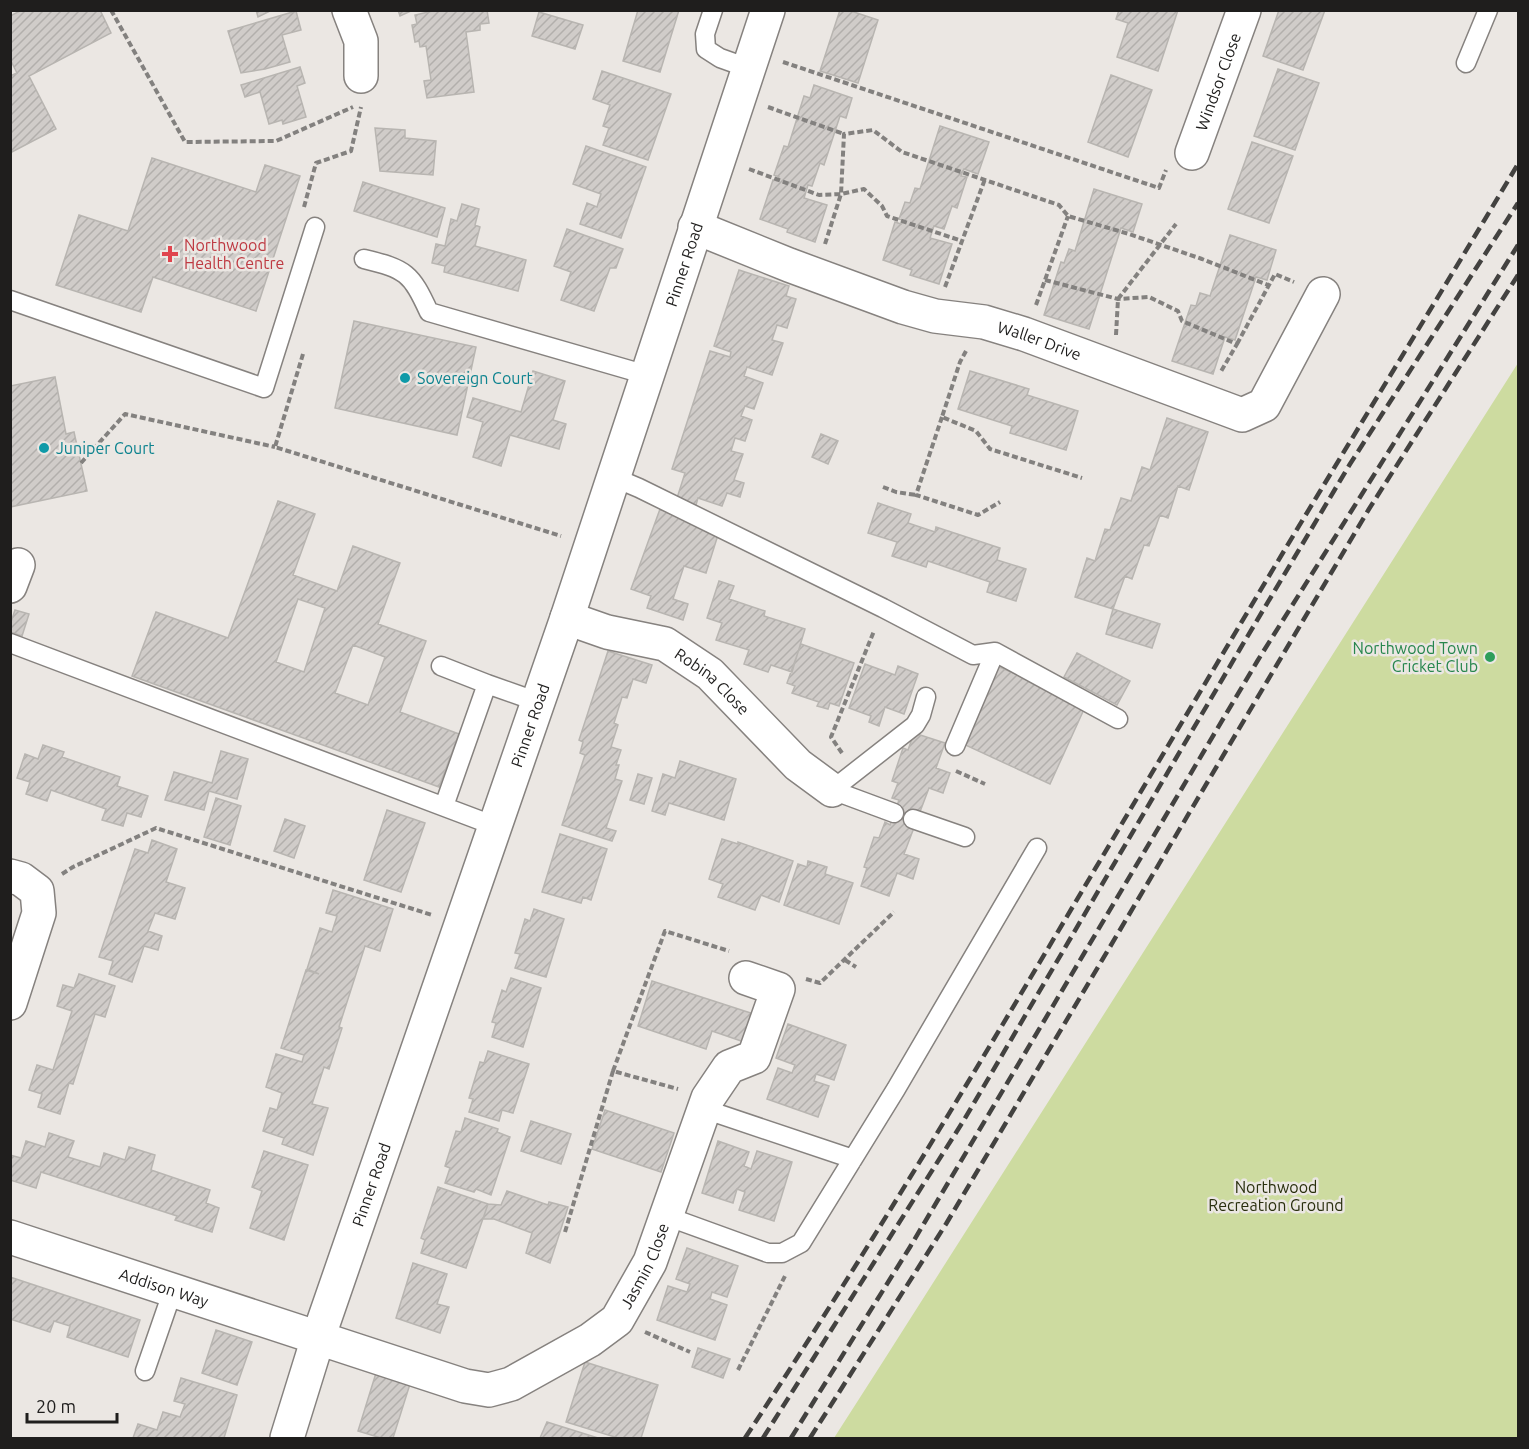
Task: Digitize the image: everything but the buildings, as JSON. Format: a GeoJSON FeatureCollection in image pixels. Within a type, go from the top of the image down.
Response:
{"type":"FeatureCollection","features":[{"type":"Feature","properties":{"kind":"street"},"geometry":{"type":"LineString","coordinates":[[349,10],[361,41],[361,76]]}},
{"type":"Feature","properties":{"kind":"street","name":"Pinner Road"},"geometry":{"type":"LineString","coordinates":[[287,1438],[318,1338],[567,618],[768,10]]}},
{"type":"Feature","properties":{"kind":"street","name":"Windsor Close"},"geometry":{"type":"LineString","coordinates":[[1192,153],[1244,10]]}},
{"type":"Feature","properties":{"kind":"street","name":"Waller Drive"},"geometry":{"type":"LineString","coordinates":[[695,227],[815,274],[935,316],[984,322],[1024,334],[1242,415],[1264,405],[1323,294]]}},
{"type":"Feature","properties":{"kind":"street","name":"Robina Close"},"geometry":{"type":"LineString","coordinates":[[567,618],[607,632],[665,644],[710,674],[798,765],[844,782]]}},
{"type":"Feature","properties":{"kind":"street"},"geometry":{"type":"LineString","coordinates":[[10,1003],[39,913],[24,883]]}},
{"type":"Feature","properties":{"kind":"street","name":"Jasmin Close"},"geometry":{"type":"LineString","coordinates":[[318,1338],[465,1386],[489,1389],[511,1384],[590,1340],[617,1320],[650,1262],[706,1103],[729,1067],[754,1057],[778,989],[740,965]]}},
{"type":"Feature","properties":{"kind":"street","name":"Addison Way"},"geometry":{"type":"LineString","coordinates":[[10,1237],[318,1338]]}},
{"type":"Feature","properties":{"kind":"lane"},"geometry":{"type":"LineString","coordinates":[[713,10],[705,34],[706,49],[747,72]]}},
{"type":"Feature","properties":{"kind":"lane"},"geometry":{"type":"LineString","coordinates":[[1466,63],[1488,10]]}},
{"type":"Feature","properties":{"kind":"lane"},"geometry":{"type":"LineString","coordinates":[[10,300],[264,388],[315,227]]}},
{"type":"Feature","properties":{"kind":"lane"},"geometry":{"type":"LineString","coordinates":[[364,259],[395,266],[416,284],[429,312],[647,375]]}},
{"type":"Feature","properties":{"kind":"lane"},"geometry":{"type":"LineString","coordinates":[[613,477],[883,608],[973,655],[995,652],[1118,719]]}},
{"type":"Feature","properties":{"kind":"lane"},"geometry":{"type":"LineString","coordinates":[[10,643],[495,826]]}},
{"type":"Feature","properties":{"kind":"lane"},"geometry":{"type":"LineString","coordinates":[[955,746],[995,652]]}},
{"type":"Feature","properties":{"kind":"lane"},"geometry":{"type":"LineString","coordinates":[[441,666],[538,702]]}},
{"type":"Feature","properties":{"kind":"lane"},"geometry":{"type":"LineString","coordinates":[[444,806],[488,684]]}},
{"type":"Feature","properties":{"kind":"lane"},"geometry":{"type":"LineString","coordinates":[[894,813],[844,782],[915,725],[921,715],[926,697]]}},
{"type":"Feature","properties":{"kind":"lane"},"geometry":{"type":"LineString","coordinates":[[913,819],[965,837]]}},
{"type":"Feature","properties":{"kind":"lane"},"geometry":{"type":"LineString","coordinates":[[666,1216],[768,1253],[782,1253],[801,1244],[974,958],[1037,848]]}},
{"type":"Feature","properties":{"kind":"lane"},"geometry":{"type":"LineString","coordinates":[[706,1103],[853,1159]]}},
{"type":"Feature","properties":{"kind":"lane"},"geometry":{"type":"LineString","coordinates":[[146,1371],[173,1290]]}},
{"type":"Feature","properties":{"kind":"path"},"geometry":{"type":"LineString","coordinates":[[111,10],[185,142],[276,141],[362,104],[351,151],[316,163],[299,222],[315,227]]}},
{"type":"Feature","properties":{"kind":"path"},"geometry":{"type":"LineString","coordinates":[[747,72],[844,134],[873,130],[902,152],[1059,205],[1068,216],[1202,259],[1268,285]]}},
{"type":"Feature","properties":{"kind":"path"},"geometry":{"type":"LineString","coordinates":[[747,72],[1159,188],[1172,156],[1192,153]]}},
{"type":"Feature","properties":{"kind":"path"},"geometry":{"type":"LineString","coordinates":[[815,274],[841,194],[844,134]]}},
{"type":"Feature","properties":{"kind":"path"},"geometry":{"type":"LineString","coordinates":[[719,158],[819,195],[841,194],[864,189],[882,206],[887,216],[963,241]]}},
{"type":"Feature","properties":{"kind":"path"},"geometry":{"type":"LineString","coordinates":[[935,316],[985,179]]}},
{"type":"Feature","properties":{"kind":"path"},"geometry":{"type":"LineString","coordinates":[[1024,334],[1068,216]]}},
{"type":"Feature","properties":{"kind":"path"},"geometry":{"type":"LineString","coordinates":[[1112,366],[1118,299],[1176,224]]}},
{"type":"Feature","properties":{"kind":"path"},"geometry":{"type":"LineString","coordinates":[[1203,400],[1275,274],[1323,294]]}},
{"type":"Feature","properties":{"kind":"path"},"geometry":{"type":"LineString","coordinates":[[1045,280],[1118,299],[1149,297],[1178,311],[1182,321],[1237,344]]}},
{"type":"Feature","properties":{"kind":"path"},"geometry":{"type":"LineString","coordinates":[[916,495],[960,362],[984,322]]}},
{"type":"Feature","properties":{"kind":"path"},"geometry":{"type":"LineString","coordinates":[[275,447],[303,354]]}},
{"type":"Feature","properties":{"kind":"path"},"geometry":{"type":"LineString","coordinates":[[81,463],[125,414],[275,447],[591,545]]}},
{"type":"Feature","properties":{"kind":"path"},"geometry":{"type":"LineString","coordinates":[[942,417],[976,431],[990,449],[1082,478]]}},
{"type":"Feature","properties":{"kind":"path"},"geometry":{"type":"LineString","coordinates":[[883,487],[978,515],[1000,502]]}},
{"type":"Feature","properties":{"kind":"path"},"geometry":{"type":"LineString","coordinates":[[844,782],[831,737],[883,608]]}},
{"type":"Feature","properties":{"kind":"path"},"geometry":{"type":"LineString","coordinates":[[24,883],[73,867],[156,828],[462,924]]}},
{"type":"Feature","properties":{"kind":"path"},"geometry":{"type":"LineString","coordinates":[[565,1233],[613,1071],[665,931],[740,965]]}},
{"type":"Feature","properties":{"kind":"path"},"geometry":{"type":"LineString","coordinates":[[845,960],[856,967]]}},
{"type":"Feature","properties":{"kind":"path"},"geometry":{"type":"LineString","coordinates":[[613,1071],[706,1103]]}},
{"type":"Feature","properties":{"kind":"path"},"geometry":{"type":"LineString","coordinates":[[738,1370],[801,1244]]}},
{"type":"Feature","properties":{"kind":"path"},"geometry":{"type":"LineString","coordinates":[[617,1320],[690,1352]]}},
{"type":"Feature","properties":{"kind":"green space","name":"Northwood Recreation Ground"},"geometry":{"type":"Polygon","coordinates":[[[1518,363],[1518,1438],[834,1438],[884,1360],[1518,363]]]}},
{"type":"Feature","properties":{"kind":"railway"},"geometry":{"type":"LineString","coordinates":[[745,1438],[931,1144],[1518,164]]}},
{"type":"Feature","properties":{"kind":"railway"},"geometry":{"type":"LineString","coordinates":[[763,1438],[964,1120],[1350,464],[1518,203]]}},
{"type":"Feature","properties":{"kind":"railway"},"geometry":{"type":"LineString","coordinates":[[791,1438],[910,1247],[1258,660],[1518,245]]}},
{"type":"Feature","properties":{"kind":"railway"},"geometry":{"type":"LineString","coordinates":[[810,1438],[946,1224],[1369,509],[1518,275]]}},
{"type":"Feature","properties":{"kind":"place","name":"Northwood Health Centre"},"geometry":{"type":"Point","coordinates":[170,254]}},
{"type":"Feature","properties":{"kind":"place","name":"Sovereign Court"},"geometry":{"type":"Point","coordinates":[405,378]}},
{"type":"Feature","properties":{"kind":"place","name":"Juniper Court"},"geometry":{"type":"Point","coordinates":[44,448]}},
{"type":"Feature","properties":{"kind":"place","name":"Northwood Town Cricket Club"},"geometry":{"type":"Point","coordinates":[1490,657]}}]}
